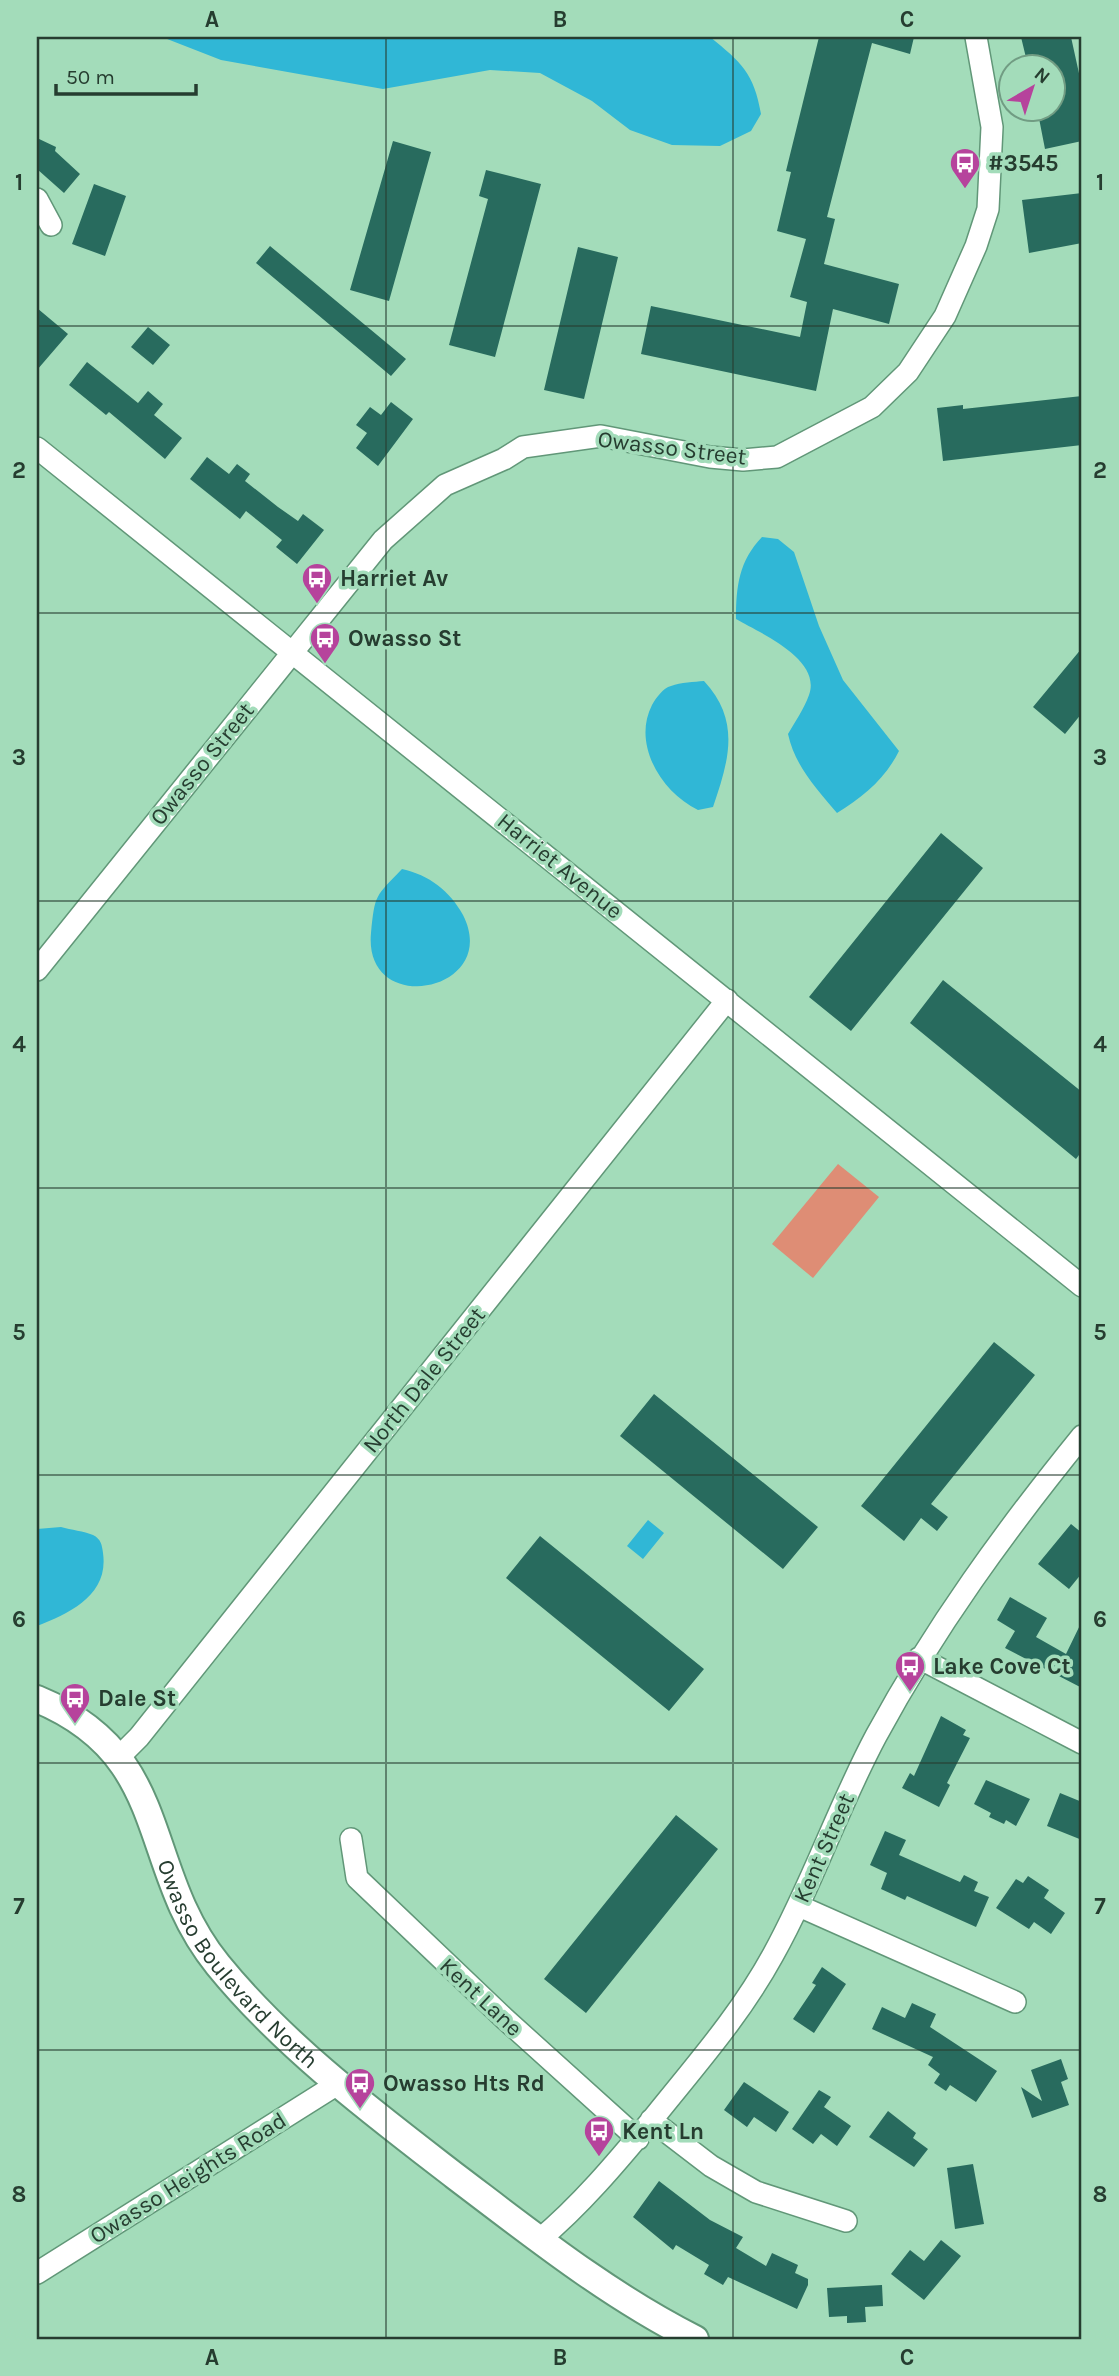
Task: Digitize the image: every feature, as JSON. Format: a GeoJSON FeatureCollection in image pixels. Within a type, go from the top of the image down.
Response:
{"type":"FeatureCollection","features":[{"type":"Feature","properties":{"kind":"street","name":"Owasso Street"},"geometry":{"type":"LineString","coordinates":[[37,971],[383,540],[445,485],[504,459],[523,447],[601,436],[710,457],[743,460],[777,457],[872,407],[908,372],[945,316],[976,246],[988,209],[992,127],[976,37]]}},
{"type":"Feature","properties":{"kind":"street"},"geometry":{"type":"LineString","coordinates":[[37,199],[51,225]]}},
{"type":"Feature","properties":{"kind":"street","name":"Harriet Avenue"},"geometry":{"type":"LineString","coordinates":[[37,448],[1082,1286]]}},
{"type":"Feature","properties":{"kind":"street","name":"North Dale Street"},"geometry":{"type":"LineString","coordinates":[[119,1756],[139,1737],[727,1000]]}},
{"type":"Feature","properties":{"kind":"street","name":"Kent Street"},"geometry":{"type":"LineString","coordinates":[[539,2240],[638,2139],[704,2059],[743,2004],[799,1906],[875,1739],[919,1658],[1005,1532],[1082,1436]]}},
{"type":"Feature","properties":{"kind":"street"},"geometry":{"type":"LineString","coordinates":[[919,1658],[1082,1743]]}},
{"type":"Feature","properties":{"kind":"street","name":"Owasso Boulevard North"},"geometry":{"type":"LineString","coordinates":[[37,1699],[82,1721],[101,1736],[119,1756],[140,1791],[180,1903],[209,1953],[274,2026],[339,2083],[539,2240],[624,2301],[695,2339]]}},
{"type":"Feature","properties":{"kind":"street","name":"Kent Lane"},"geometry":{"type":"LineString","coordinates":[[351,1839],[357,1878],[495,2010],[638,2139]]}},
{"type":"Feature","properties":{"kind":"street"},"geometry":{"type":"LineString","coordinates":[[799,1906],[1015,2002]]}},
{"type":"Feature","properties":{"kind":"street","name":"Owasso Heights Road"},"geometry":{"type":"LineString","coordinates":[[37,2273],[339,2083]]}},
{"type":"Feature","properties":{"kind":"street"},"geometry":{"type":"LineString","coordinates":[[651,2120],[711,2166],[756,2192],[846,2221]]}},
{"type":"Feature","properties":{"kind":"shaded area"},"geometry":{"type":"Polygon","coordinates":[[[838,1164],[879,1197],[813,1278],[772,1244],[838,1164]]]}},
{"type":"Feature","properties":{"kind":"water"},"geometry":{"type":"Polygon","coordinates":[[[162,37],[710,37],[738,62],[750,78],[761,114],[751,131],[720,146],[672,145],[630,130],[592,101],[540,73],[490,70],[383,89],[221,60],[162,37]]]}},
{"type":"Feature","properties":{"kind":"water"},"geometry":{"type":"Polygon","coordinates":[[[762,537],[778,539],[794,552],[819,626],[843,680],[899,751],[887,770],[872,786],[837,813],[801,766],[788,734],[809,695],[811,682],[806,670],[786,649],[736,619],[740,575],[748,555],[762,537]]]}},
{"type":"Feature","properties":{"kind":"water"},"geometry":{"type":"Polygon","coordinates":[[[704,681],[716,696],[723,711],[728,741],[724,773],[713,807],[698,810],[672,791],[662,779],[648,751],[646,735],[652,705],[663,691],[679,684],[704,681]]]}},
{"type":"Feature","properties":{"kind":"water"},"geometry":{"type":"Polygon","coordinates":[[[402,869],[421,875],[445,891],[463,915],[470,941],[464,962],[449,977],[429,985],[407,985],[387,977],[374,960],[371,933],[375,903],[381,891],[402,869]]]}},
{"type":"Feature","properties":{"kind":"water"},"geometry":{"type":"Polygon","coordinates":[[[648,1520],[664,1533],[643,1559],[627,1546],[648,1520]]]}},
{"type":"Feature","properties":{"kind":"water"},"geometry":{"type":"Polygon","coordinates":[[[61,1527],[98,1538],[103,1553],[103,1568],[100,1580],[85,1600],[62,1615],[37,1626],[37,1529],[61,1527]]]}},
{"type":"Feature","properties":{"kind":"building"},"geometry":{"type":"Polygon","coordinates":[[[819,37],[914,37],[910,54],[872,43],[827,217],[835,219],[824,264],[899,284],[889,324],[833,309],[816,391],[641,354],[651,306],[800,337],[807,302],[790,297],[806,239],[777,231],[791,172],[786,171],[819,37]]]}},
{"type":"Feature","properties":{"kind":"building"},"geometry":{"type":"Polygon","coordinates":[[[1021,37],[1071,37],[1082,87],[1082,141],[1045,149],[1040,122],[1066,122],[1066,52],[1025,52],[1021,37]]]}},
{"type":"Feature","properties":{"kind":"building"},"geometry":{"type":"Polygon","coordinates":[[[37,138],[56,147],[55,151],[80,174],[64,193],[37,169],[37,138]]]}},
{"type":"Feature","properties":{"kind":"building"},"geometry":{"type":"Polygon","coordinates":[[[393,141],[431,152],[389,301],[350,290],[393,141]]]}},
{"type":"Feature","properties":{"kind":"building"},"geometry":{"type":"Polygon","coordinates":[[[486,170],[541,184],[495,357],[449,345],[488,199],[479,196],[486,170]]]}},
{"type":"Feature","properties":{"kind":"building"},"geometry":{"type":"Polygon","coordinates":[[[94,184],[126,196],[105,256],[72,244],[94,184]]]}},
{"type":"Feature","properties":{"kind":"building"},"geometry":{"type":"Polygon","coordinates":[[[1082,193],[1082,243],[1029,253],[1022,200],[1082,193]]]}},
{"type":"Feature","properties":{"kind":"building"},"geometry":{"type":"Polygon","coordinates":[[[270,246],[406,359],[391,376],[256,263],[270,246]]]}},
{"type":"Feature","properties":{"kind":"building"},"geometry":{"type":"Polygon","coordinates":[[[578,247],[618,257],[584,399],[544,390],[578,247]]]}},
{"type":"Feature","properties":{"kind":"building"},"geometry":{"type":"Polygon","coordinates":[[[37,308],[68,334],[37,370],[37,308]]]}},
{"type":"Feature","properties":{"kind":"building"},"geometry":{"type":"Polygon","coordinates":[[[148,327],[170,345],[153,365],[131,347],[148,327]]]}},
{"type":"Feature","properties":{"kind":"building"},"geometry":{"type":"Polygon","coordinates":[[[87,362],[138,403],[148,391],[163,404],[154,415],[182,438],[165,459],[109,412],[106,415],[69,385],[87,362]]]}},
{"type":"Feature","properties":{"kind":"building"},"geometry":{"type":"Polygon","coordinates":[[[1082,396],[1082,445],[943,461],[937,408],[963,405],[963,409],[1082,396]]]}},
{"type":"Feature","properties":{"kind":"building"},"geometry":{"type":"Polygon","coordinates":[[[391,402],[413,419],[378,466],[356,448],[367,433],[356,425],[370,407],[381,415],[391,402]]]}},
{"type":"Feature","properties":{"kind":"building"},"geometry":{"type":"Polygon","coordinates":[[[207,457],[229,474],[237,464],[250,474],[245,481],[278,507],[298,521],[303,514],[324,530],[297,564],[276,547],[282,540],[246,511],[240,519],[190,479],[207,457]]]}},
{"type":"Feature","properties":{"kind":"building"},"geometry":{"type":"Polygon","coordinates":[[[1082,648],[1082,713],[1065,734],[1033,707],[1082,648]]]}},
{"type":"Feature","properties":{"kind":"building"},"geometry":{"type":"Polygon","coordinates":[[[941,833],[983,868],[851,1031],[809,997],[941,833]]]}},
{"type":"Feature","properties":{"kind":"building"},"geometry":{"type":"Polygon","coordinates":[[[943,980],[1082,1092],[1082,1151],[1076,1159],[910,1023],[943,980]]]}},
{"type":"Feature","properties":{"kind":"building"},"geometry":{"type":"Polygon","coordinates":[[[994,1342],[1035,1375],[931,1504],[948,1517],[937,1531],[921,1518],[904,1541],[861,1506],[994,1342]]]}},
{"type":"Feature","properties":{"kind":"building"},"geometry":{"type":"Polygon","coordinates":[[[654,1394],[818,1527],[783,1569],[620,1436],[654,1394]]]}},
{"type":"Feature","properties":{"kind":"building"},"geometry":{"type":"Polygon","coordinates":[[[1071,1524],[1082,1533],[1082,1573],[1069,1589],[1038,1564],[1071,1524]]]}},
{"type":"Feature","properties":{"kind":"building"},"geometry":{"type":"Polygon","coordinates":[[[540,1536],[704,1669],[669,1711],[506,1578],[540,1536]]]}},
{"type":"Feature","properties":{"kind":"building"},"geometry":{"type":"Polygon","coordinates":[[[1010,1597],[1047,1618],[1036,1637],[1066,1654],[1082,1621],[1082,1688],[1005,1648],[1015,1631],[997,1620],[1010,1597]]]}},
{"type":"Feature","properties":{"kind":"building"},"geometry":{"type":"Polygon","coordinates":[[[941,1716],[966,1730],[963,1735],[970,1738],[947,1783],[950,1785],[939,1807],[902,1788],[910,1773],[914,1776],[941,1716]]]}},
{"type":"Feature","properties":{"kind":"building"},"geometry":{"type":"Polygon","coordinates":[[[986,1780],[1030,1799],[1016,1826],[1006,1820],[1004,1824],[989,1817],[991,1813],[974,1804],[986,1780]]]}},
{"type":"Feature","properties":{"kind":"building"},"geometry":{"type":"Polygon","coordinates":[[[1060,1793],[1082,1802],[1082,1840],[1047,1826],[1060,1793]]]}},
{"type":"Feature","properties":{"kind":"building"},"geometry":{"type":"Polygon","coordinates":[[[676,1815],[718,1849],[586,2013],[544,1979],[676,1815]]]}},
{"type":"Feature","properties":{"kind":"building"},"geometry":{"type":"Polygon","coordinates":[[[885,1831],[906,1840],[899,1855],[960,1882],[964,1875],[978,1882],[974,1891],[989,1897],[976,1927],[907,1896],[905,1900],[881,1889],[887,1873],[870,1865],[885,1831]]]}},
{"type":"Feature","properties":{"kind":"building"},"geometry":{"type":"Polygon","coordinates":[[[1028,1876],[1049,1890],[1044,1898],[1065,1913],[1051,1934],[1034,1922],[1029,1929],[996,1908],[1016,1879],[1023,1883],[1028,1876]]]}},
{"type":"Feature","properties":{"kind":"building"},"geometry":{"type":"Polygon","coordinates":[[[822,1967],[846,1984],[814,2033],[793,2019],[816,1985],[812,1983],[822,1967]]]}},
{"type":"Feature","properties":{"kind":"building"},"geometry":{"type":"Polygon","coordinates":[[[912,2003],[936,2014],[930,2027],[997,2071],[976,2102],[950,2085],[946,2091],[934,2083],[940,2074],[928,2065],[933,2057],[872,2029],[882,2007],[905,2018],[912,2003]]]}},
{"type":"Feature","properties":{"kind":"building"},"geometry":{"type":"Polygon","coordinates":[[[1061,2059],[1068,2079],[1061,2082],[1069,2105],[1032,2118],[1021,2087],[1042,2101],[1031,2070],[1061,2059]]]}},
{"type":"Feature","properties":{"kind":"building"},"geometry":{"type":"Polygon","coordinates":[[[744,2082],[789,2112],[776,2132],[754,2117],[747,2127],[724,2110],[744,2082]]]}},
{"type":"Feature","properties":{"kind":"building"},"geometry":{"type":"Polygon","coordinates":[[[819,2090],[831,2097],[824,2107],[851,2126],[837,2146],[821,2134],[813,2144],[792,2129],[819,2090]]]}},
{"type":"Feature","properties":{"kind":"building"},"geometry":{"type":"Polygon","coordinates":[[[888,2111],[916,2133],[913,2138],[928,2149],[914,2167],[869,2137],[888,2111]]]}},
{"type":"Feature","properties":{"kind":"building"},"geometry":{"type":"Polygon","coordinates":[[[973,2164],[984,2224],[955,2229],[947,2168],[973,2164]]]}},
{"type":"Feature","properties":{"kind":"building"},"geometry":{"type":"Polygon","coordinates":[[[659,2181],[710,2220],[743,2237],[736,2248],[766,2266],[772,2253],[798,2265],[795,2273],[808,2279],[808,2285],[797,2309],[728,2277],[723,2285],[704,2274],[709,2265],[676,2245],[673,2250],[633,2217],[659,2181]]]}},
{"type":"Feature","properties":{"kind":"building"},"geometry":{"type":"Polygon","coordinates":[[[941,2240],[961,2256],[924,2300],[891,2274],[910,2250],[924,2261],[941,2240]]]}},
{"type":"Feature","properties":{"kind":"building"},"geometry":{"type":"Polygon","coordinates":[[[882,2285],[883,2306],[865,2307],[866,2322],[847,2323],[847,2316],[829,2317],[827,2288],[882,2285]]]}},
{"type":"Feature","properties":{"kind":"place","name":"#3545"},"geometry":{"type":"Point","coordinates":[965,190]}},
{"type":"Feature","properties":{"kind":"place","name":"Harriet Av"},"geometry":{"type":"Point","coordinates":[317,605]}},
{"type":"Feature","properties":{"kind":"place","name":"Owasso St"},"geometry":{"type":"Point","coordinates":[325,665]}},
{"type":"Feature","properties":{"kind":"place","name":"Lake Cove Ct"},"geometry":{"type":"Point","coordinates":[910,1693]}},
{"type":"Feature","properties":{"kind":"place","name":"Dale St"},"geometry":{"type":"Point","coordinates":[75,1725]}},
{"type":"Feature","properties":{"kind":"place","name":"Owasso Hts Rd"},"geometry":{"type":"Point","coordinates":[360,2110]}},
{"type":"Feature","properties":{"kind":"place","name":"Kent Ln"},"geometry":{"type":"Point","coordinates":[599,2158]}}]}
